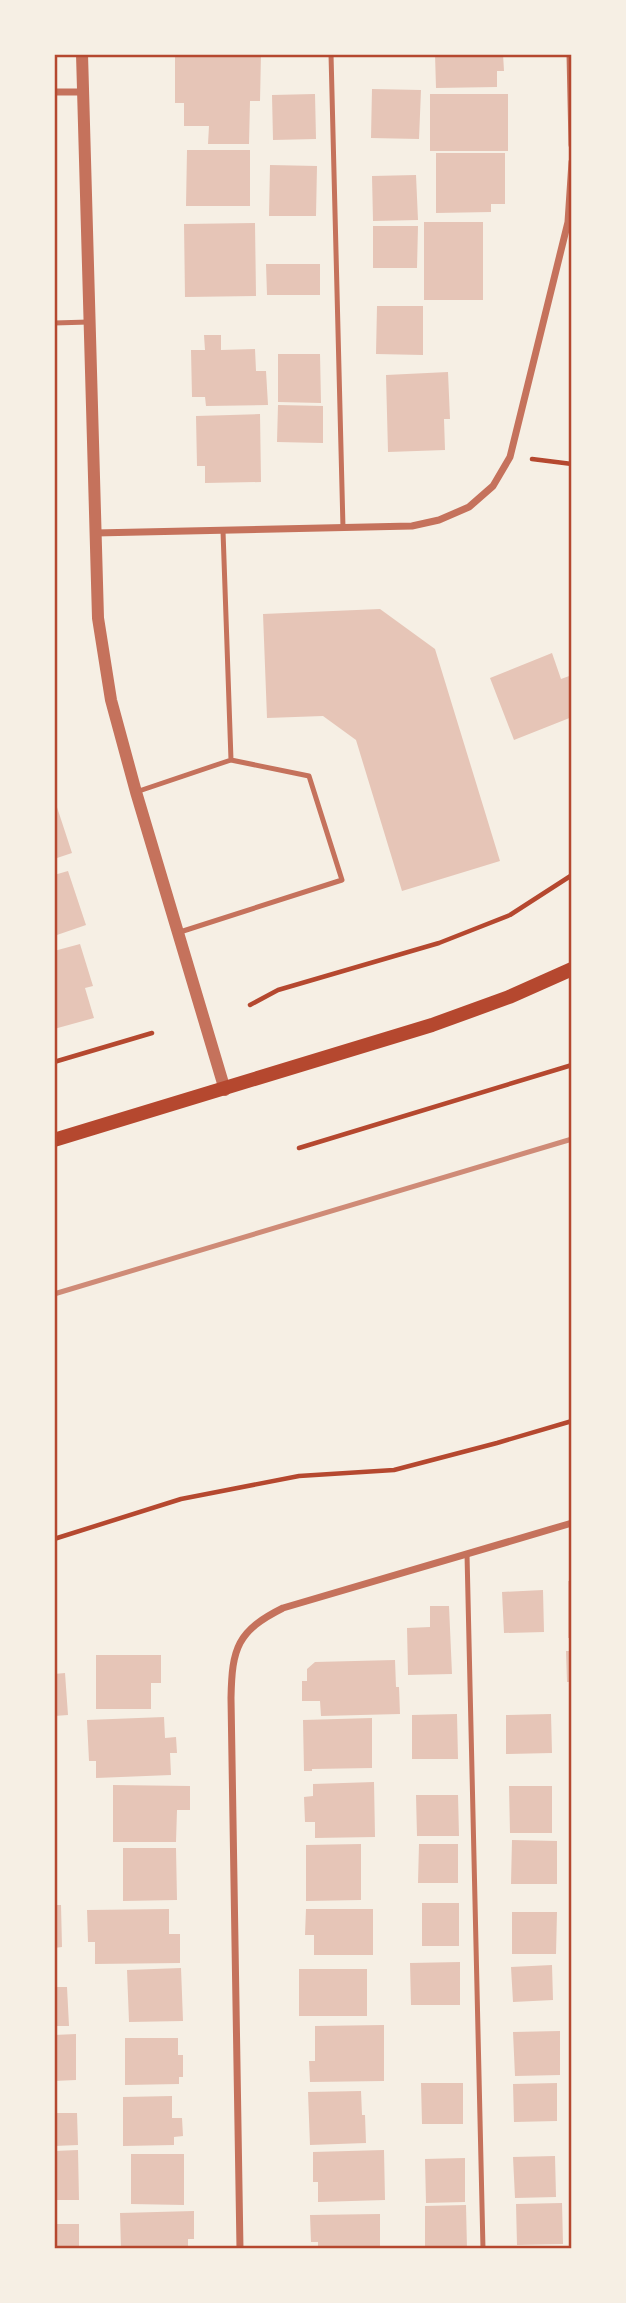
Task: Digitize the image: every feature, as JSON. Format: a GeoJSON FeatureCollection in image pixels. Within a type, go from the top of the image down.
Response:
{"type":"FeatureCollection","features":[{"type":"Feature","properties":{"kind":"main road"},"geometry":{"type":"LineString","coordinates":[[54,1140],[432,1025],[572,970]]}},
{"type":"Feature","properties":{"kind":"street"},"geometry":{"type":"LineString","coordinates":[[82,54],[100,632],[111,701],[225,1090]]}},
{"type":"Feature","properties":{"kind":"street"},"geometry":{"type":"LineString","coordinates":[[570,54],[572,145]]}},
{"type":"Feature","properties":{"kind":"street"},"geometry":{"type":"LineString","coordinates":[[54,92],[83,92]]}},
{"type":"Feature","properties":{"kind":"street"},"geometry":{"type":"LineString","coordinates":[[95,533],[412,526],[439,520],[469,507],[493,486],[510,457],[568,222],[572,162]]}},
{"type":"Feature","properties":{"kind":"street"},"geometry":{"type":"LineString","coordinates":[[240,2249],[231,1668],[241,1639],[257,1622],[283,1608],[572,1523]]}},
{"type":"Feature","properties":{"kind":"lane"},"geometry":{"type":"LineString","coordinates":[[331,54],[343,528]]}},
{"type":"Feature","properties":{"kind":"lane"},"geometry":{"type":"LineString","coordinates":[[54,323],[89,322]]}},
{"type":"Feature","properties":{"kind":"lane"},"geometry":{"type":"LineString","coordinates":[[223,531],[231,760]]}},
{"type":"Feature","properties":{"kind":"lane"},"geometry":{"type":"LineString","coordinates":[[136,792],[231,760],[309,776],[342,880],[177,933]]}},
{"type":"Feature","properties":{"kind":"lane"},"geometry":{"type":"LineString","coordinates":[[467,1554],[483,2249]]}},
{"type":"Feature","properties":{"kind":"path"},"geometry":{"type":"LineString","coordinates":[[510,457],[572,464]]}},
{"type":"Feature","properties":{"kind":"path"},"geometry":{"type":"LineString","coordinates":[[250,1005],[278,990],[439,943],[510,915],[572,875]]}},
{"type":"Feature","properties":{"kind":"path"},"geometry":{"type":"LineString","coordinates":[[54,1062],[152,1033]]}},
{"type":"Feature","properties":{"kind":"path"},"geometry":{"type":"LineString","coordinates":[[299,1148],[572,1065]]}},
{"type":"Feature","properties":{"kind":"path"},"geometry":{"type":"LineString","coordinates":[[54,1538],[181,1499],[299,1476],[394,1470],[572,1421]]}},
{"type":"Feature","properties":{"kind":"building"},"geometry":{"type":"Polygon","coordinates":[[[175,54],[261,54],[260,101],[250,101],[249,144],[208,144],[209,126],[184,126],[184,103],[175,103],[175,54]]]}},
{"type":"Feature","properties":{"kind":"building"},"geometry":{"type":"Polygon","coordinates":[[[435,54],[503,54],[504,71],[497,71],[497,87],[436,88],[435,54]]]}},
{"type":"Feature","properties":{"kind":"building"},"geometry":{"type":"Polygon","coordinates":[[[372,89],[421,90],[419,139],[371,138],[372,89]]]}},
{"type":"Feature","properties":{"kind":"building"},"geometry":{"type":"Polygon","coordinates":[[[315,94],[316,139],[273,140],[272,95],[315,94]]]}},
{"type":"Feature","properties":{"kind":"building"},"geometry":{"type":"Polygon","coordinates":[[[430,94],[508,94],[508,151],[430,151],[430,94]]]}},
{"type":"Feature","properties":{"kind":"building"},"geometry":{"type":"Polygon","coordinates":[[[187,150],[250,150],[250,206],[186,206],[187,150]]]}},
{"type":"Feature","properties":{"kind":"building"},"geometry":{"type":"Polygon","coordinates":[[[436,153],[505,153],[505,204],[491,204],[491,212],[436,213],[436,153]]]}},
{"type":"Feature","properties":{"kind":"building"},"geometry":{"type":"Polygon","coordinates":[[[270,165],[317,166],[316,216],[269,216],[270,165]]]}},
{"type":"Feature","properties":{"kind":"building"},"geometry":{"type":"Polygon","coordinates":[[[416,175],[418,220],[373,221],[372,176],[416,175]]]}},
{"type":"Feature","properties":{"kind":"building"},"geometry":{"type":"Polygon","coordinates":[[[424,222],[483,222],[483,300],[424,300],[424,222]]]}},
{"type":"Feature","properties":{"kind":"building"},"geometry":{"type":"Polygon","coordinates":[[[255,223],[256,296],[185,297],[184,224],[255,223]]]}},
{"type":"Feature","properties":{"kind":"building"},"geometry":{"type":"Polygon","coordinates":[[[373,226],[418,226],[417,268],[373,268],[373,226]]]}},
{"type":"Feature","properties":{"kind":"building"},"geometry":{"type":"Polygon","coordinates":[[[266,264],[320,264],[320,295],[267,295],[266,264]]]}},
{"type":"Feature","properties":{"kind":"building"},"geometry":{"type":"Polygon","coordinates":[[[377,306],[423,306],[423,355],[376,354],[377,306]]]}},
{"type":"Feature","properties":{"kind":"building"},"geometry":{"type":"Polygon","coordinates":[[[204,335],[221,335],[221,350],[255,349],[256,371],[266,371],[268,405],[206,406],[205,397],[192,397],[191,350],[205,350],[204,335]]]}},
{"type":"Feature","properties":{"kind":"building"},"geometry":{"type":"Polygon","coordinates":[[[278,354],[320,354],[321,403],[278,402],[278,354]]]}},
{"type":"Feature","properties":{"kind":"building"},"geometry":{"type":"Polygon","coordinates":[[[448,372],[450,419],[444,419],[445,450],[388,452],[386,375],[448,372]]]}},
{"type":"Feature","properties":{"kind":"building"},"geometry":{"type":"Polygon","coordinates":[[[278,405],[323,406],[323,443],[277,442],[278,405]]]}},
{"type":"Feature","properties":{"kind":"building"},"geometry":{"type":"Polygon","coordinates":[[[260,414],[261,482],[205,483],[205,466],[197,466],[196,416],[260,414]]]}},
{"type":"Feature","properties":{"kind":"building"},"geometry":{"type":"Polygon","coordinates":[[[380,609],[435,649],[500,861],[402,891],[356,740],[323,716],[267,718],[263,614],[380,609]]]}},
{"type":"Feature","properties":{"kind":"building"},"geometry":{"type":"Polygon","coordinates":[[[552,653],[561,679],[572,675],[572,717],[514,740],[490,678],[552,653]]]}},
{"type":"Feature","properties":{"kind":"building"},"geometry":{"type":"Polygon","coordinates":[[[54,798],[72,853],[54,859],[54,798]]]}},
{"type":"Feature","properties":{"kind":"building"},"geometry":{"type":"Polygon","coordinates":[[[68,871],[86,925],[54,936],[54,875],[68,871]]]}},
{"type":"Feature","properties":{"kind":"building"},"geometry":{"type":"Polygon","coordinates":[[[80,944],[93,986],[85,988],[94,1018],[54,1029],[54,951],[80,944]]]}},
{"type":"Feature","properties":{"kind":"building"},"geometry":{"type":"Polygon","coordinates":[[[568,1581],[572,1581],[572,1638],[568,1638],[568,1581]]]}},
{"type":"Feature","properties":{"kind":"building"},"geometry":{"type":"Polygon","coordinates":[[[543,1590],[544,1632],[504,1633],[502,1592],[543,1590]]]}},
{"type":"Feature","properties":{"kind":"building"},"geometry":{"type":"Polygon","coordinates":[[[430,1606],[449,1606],[452,1674],[408,1675],[407,1628],[430,1627],[430,1606]]]}},
{"type":"Feature","properties":{"kind":"building"},"geometry":{"type":"Polygon","coordinates":[[[566,1651],[572,1651],[572,1682],[567,1682],[566,1651]]]}},
{"type":"Feature","properties":{"kind":"building"},"geometry":{"type":"Polygon","coordinates":[[[96,1655],[161,1655],[161,1683],[151,1683],[151,1709],[96,1709],[96,1655]]]}},
{"type":"Feature","properties":{"kind":"building"},"geometry":{"type":"Polygon","coordinates":[[[395,1660],[400,1714],[321,1716],[320,1701],[302,1701],[302,1681],[307,1681],[307,1669],[315,1662],[395,1660]]]}},
{"type":"Feature","properties":{"kind":"building"},"geometry":{"type":"Polygon","coordinates":[[[65,1673],[68,1715],[54,1716],[54,1674],[65,1673]]]}},
{"type":"Feature","properties":{"kind":"building"},"geometry":{"type":"Polygon","coordinates":[[[457,1714],[458,1759],[412,1759],[412,1715],[457,1714]]]}},
{"type":"Feature","properties":{"kind":"building"},"geometry":{"type":"Polygon","coordinates":[[[551,1714],[552,1753],[506,1754],[506,1715],[551,1714]]]}},
{"type":"Feature","properties":{"kind":"building"},"geometry":{"type":"Polygon","coordinates":[[[164,1717],[165,1738],[176,1737],[177,1753],[170,1753],[171,1775],[96,1778],[96,1761],[89,1761],[87,1720],[164,1717]]]}},
{"type":"Feature","properties":{"kind":"building"},"geometry":{"type":"Polygon","coordinates":[[[372,1718],[372,1768],[304,1771],[303,1720],[372,1718]]]}},
{"type":"Feature","properties":{"kind":"building"},"geometry":{"type":"Polygon","coordinates":[[[374,1782],[375,1837],[315,1838],[315,1822],[305,1822],[304,1797],[313,1796],[313,1784],[374,1782]]]}},
{"type":"Feature","properties":{"kind":"building"},"geometry":{"type":"Polygon","coordinates":[[[113,1785],[190,1786],[190,1810],[177,1810],[176,1842],[113,1842],[113,1785]]]}},
{"type":"Feature","properties":{"kind":"building"},"geometry":{"type":"Polygon","coordinates":[[[509,1786],[552,1786],[552,1833],[510,1833],[509,1786]]]}},
{"type":"Feature","properties":{"kind":"building"},"geometry":{"type":"Polygon","coordinates":[[[416,1795],[458,1795],[459,1836],[417,1836],[416,1795]]]}},
{"type":"Feature","properties":{"kind":"building"},"geometry":{"type":"Polygon","coordinates":[[[512,1840],[557,1841],[557,1884],[511,1884],[512,1840]]]}},
{"type":"Feature","properties":{"kind":"building"},"geometry":{"type":"Polygon","coordinates":[[[361,1844],[361,1900],[306,1901],[306,1845],[361,1844]]]}},
{"type":"Feature","properties":{"kind":"building"},"geometry":{"type":"Polygon","coordinates":[[[419,1844],[458,1844],[458,1883],[418,1883],[419,1844]]]}},
{"type":"Feature","properties":{"kind":"building"},"geometry":{"type":"Polygon","coordinates":[[[123,1848],[176,1848],[177,1900],[123,1901],[123,1848]]]}},
{"type":"Feature","properties":{"kind":"building"},"geometry":{"type":"Polygon","coordinates":[[[422,1903],[459,1903],[459,1946],[422,1946],[422,1903]]]}},
{"type":"Feature","properties":{"kind":"building"},"geometry":{"type":"Polygon","coordinates":[[[54,1905],[61,1905],[62,1947],[54,1948],[54,1905]]]}},
{"type":"Feature","properties":{"kind":"building"},"geometry":{"type":"Polygon","coordinates":[[[169,1909],[169,1934],[180,1934],[180,1963],[95,1964],[95,1942],[88,1942],[87,1910],[169,1909]]]}},
{"type":"Feature","properties":{"kind":"building"},"geometry":{"type":"Polygon","coordinates":[[[306,1909],[373,1909],[373,1955],[314,1955],[314,1935],[305,1935],[306,1909]]]}},
{"type":"Feature","properties":{"kind":"building"},"geometry":{"type":"Polygon","coordinates":[[[512,1912],[557,1912],[556,1954],[512,1954],[512,1912]]]}},
{"type":"Feature","properties":{"kind":"building"},"geometry":{"type":"Polygon","coordinates":[[[460,1962],[460,2005],[411,2005],[410,1963],[460,1962]]]}},
{"type":"Feature","properties":{"kind":"building"},"geometry":{"type":"Polygon","coordinates":[[[552,1965],[553,2000],[513,2002],[511,1967],[552,1965]]]}},
{"type":"Feature","properties":{"kind":"building"},"geometry":{"type":"Polygon","coordinates":[[[181,1968],[183,2021],[129,2022],[127,1970],[181,1968]]]}},
{"type":"Feature","properties":{"kind":"building"},"geometry":{"type":"Polygon","coordinates":[[[299,1969],[367,1969],[367,2016],[299,2016],[299,1969]]]}},
{"type":"Feature","properties":{"kind":"building"},"geometry":{"type":"Polygon","coordinates":[[[54,1987],[67,1987],[69,2026],[54,2026],[54,1987]]]}},
{"type":"Feature","properties":{"kind":"building"},"geometry":{"type":"Polygon","coordinates":[[[384,2025],[384,2081],[310,2082],[309,2061],[315,2061],[315,2026],[384,2025]]]}},
{"type":"Feature","properties":{"kind":"building"},"geometry":{"type":"Polygon","coordinates":[[[560,2031],[560,2075],[515,2076],[513,2032],[560,2031]]]}},
{"type":"Feature","properties":{"kind":"building"},"geometry":{"type":"Polygon","coordinates":[[[76,2034],[76,2080],[54,2081],[54,2035],[76,2034]]]}},
{"type":"Feature","properties":{"kind":"building"},"geometry":{"type":"Polygon","coordinates":[[[125,2038],[178,2038],[178,2055],[183,2055],[183,2077],[179,2077],[179,2084],[125,2085],[125,2038]]]}},
{"type":"Feature","properties":{"kind":"building"},"geometry":{"type":"Polygon","coordinates":[[[421,2083],[463,2083],[463,2124],[422,2124],[421,2083]]]}},
{"type":"Feature","properties":{"kind":"building"},"geometry":{"type":"Polygon","coordinates":[[[557,2083],[557,2121],[514,2122],[513,2084],[557,2083]]]}},
{"type":"Feature","properties":{"kind":"building"},"geometry":{"type":"Polygon","coordinates":[[[361,2091],[366,2143],[310,2145],[308,2092],[361,2091]]]}},
{"type":"Feature","properties":{"kind":"building"},"geometry":{"type":"Polygon","coordinates":[[[172,2096],[172,2118],[182,2118],[183,2136],[174,2137],[174,2145],[123,2146],[123,2097],[172,2096]]]}},
{"type":"Feature","properties":{"kind":"building"},"geometry":{"type":"Polygon","coordinates":[[[54,2113],[77,2113],[78,2145],[54,2146],[54,2113]]]}},
{"type":"Feature","properties":{"kind":"building"},"geometry":{"type":"Polygon","coordinates":[[[78,2150],[79,2200],[54,2200],[54,2151],[78,2150]]]}},
{"type":"Feature","properties":{"kind":"building"},"geometry":{"type":"Polygon","coordinates":[[[384,2150],[385,2200],[318,2202],[318,2182],[313,2182],[313,2152],[384,2150]]]}},
{"type":"Feature","properties":{"kind":"building"},"geometry":{"type":"Polygon","coordinates":[[[131,2154],[184,2154],[184,2205],[131,2204],[131,2154]]]}},
{"type":"Feature","properties":{"kind":"building"},"geometry":{"type":"Polygon","coordinates":[[[555,2156],[556,2197],[515,2198],[513,2157],[555,2156]]]}},
{"type":"Feature","properties":{"kind":"building"},"geometry":{"type":"Polygon","coordinates":[[[465,2158],[465,2202],[426,2203],[425,2159],[465,2158]]]}},
{"type":"Feature","properties":{"kind":"building"},"geometry":{"type":"Polygon","coordinates":[[[562,2203],[563,2244],[517,2245],[516,2204],[562,2203]]]}},
{"type":"Feature","properties":{"kind":"building"},"geometry":{"type":"Polygon","coordinates":[[[466,2205],[467,2249],[425,2249],[425,2206],[466,2205]]]}},
{"type":"Feature","properties":{"kind":"building"},"geometry":{"type":"Polygon","coordinates":[[[194,2211],[194,2239],[188,2239],[188,2249],[121,2249],[120,2213],[194,2211]]]}},
{"type":"Feature","properties":{"kind":"building"},"geometry":{"type":"Polygon","coordinates":[[[380,2214],[380,2249],[318,2249],[318,2242],[311,2242],[310,2215],[380,2214]]]}},
{"type":"Feature","properties":{"kind":"building"},"geometry":{"type":"Polygon","coordinates":[[[54,2224],[79,2224],[79,2249],[54,2249],[54,2224]]]}},
{"type":"Feature","properties":{"kind":"railway"},"geometry":{"type":"LineString","coordinates":[[54,1294],[572,1139]]}}]}
